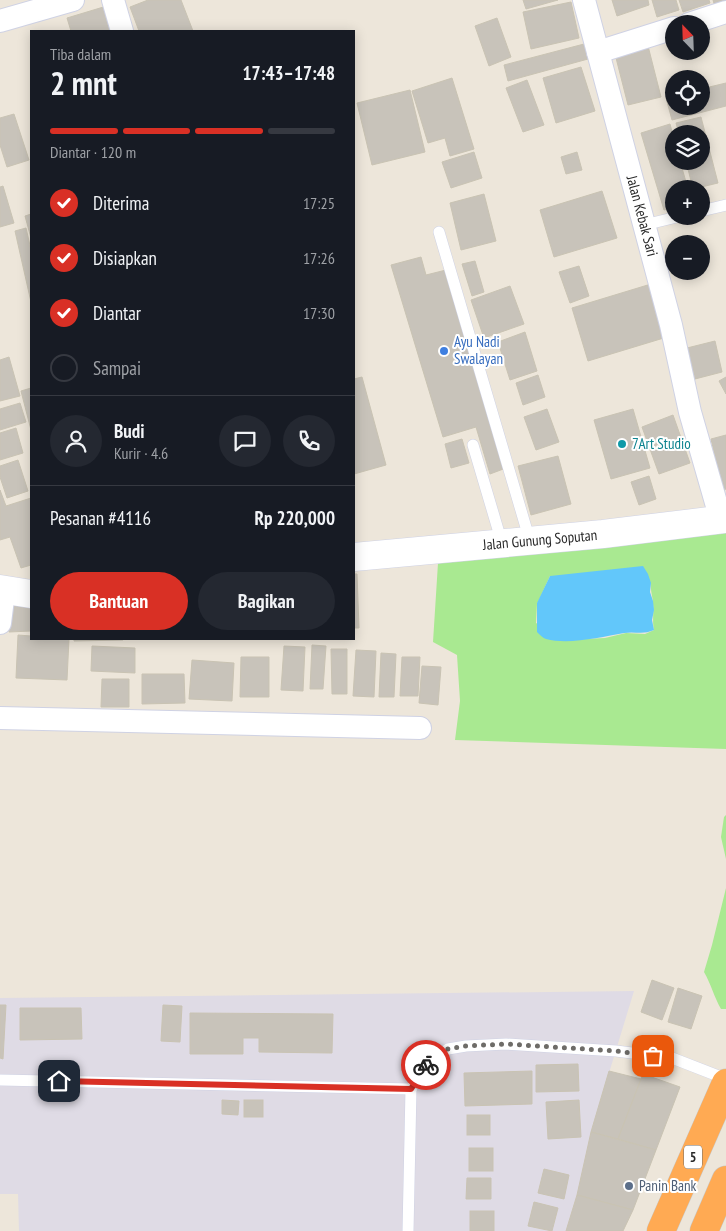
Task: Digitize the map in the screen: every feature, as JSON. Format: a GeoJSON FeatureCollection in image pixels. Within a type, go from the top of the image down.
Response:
{"type":"FeatureCollection","features":[{"type":"Feature","properties":{"kind":"highway","name":"5"},"geometry":{"type":"LineString","coordinates":[[661,1231],[726,1081]]}},
{"type":"Feature","properties":{"kind":"highway"},"geometry":{"type":"LineString","coordinates":[[704,1231],[726,1180]]}},
{"type":"Feature","properties":{"kind":"main road","name":"Jalan Gunung Soputan"},"geometry":{"type":"LineString","coordinates":[[355,557],[530,541],[723,519]]}},
{"type":"Feature","properties":{"kind":"main road"},"geometry":{"type":"LineString","coordinates":[[2,590],[30,594]]}},
{"type":"Feature","properties":{"kind":"street"},"geometry":{"type":"LineString","coordinates":[[0,21],[73,0]]}},
{"type":"Feature","properties":{"kind":"street"},"geometry":{"type":"LineString","coordinates":[[113,0],[122,30]]}},
{"type":"Feature","properties":{"kind":"street","name":"Jalan Kebak Sari"},"geometry":{"type":"LineString","coordinates":[[584,0],[671,325],[690,412],[723,519]]}},
{"type":"Feature","properties":{"kind":"street"},"geometry":{"type":"LineString","coordinates":[[710,17],[726,12]]}},
{"type":"Feature","properties":{"kind":"street"},"geometry":{"type":"LineString","coordinates":[[598,52],[665,31]]}},
{"type":"Feature","properties":{"kind":"street"},"geometry":{"type":"LineString","coordinates":[[0,623],[2,590]]}},
{"type":"Feature","properties":{"kind":"street"},"geometry":{"type":"LineString","coordinates":[[0,718],[420,728]]}},
{"type":"Feature","properties":{"kind":"lane"},"geometry":{"type":"LineString","coordinates":[[710,209],[726,205]]}},
{"type":"Feature","properties":{"kind":"lane"},"geometry":{"type":"LineString","coordinates":[[644,225],[665,220]]}},
{"type":"Feature","properties":{"kind":"lane"},"geometry":{"type":"LineString","coordinates":[[439,232],[530,541]]}},
{"type":"Feature","properties":{"kind":"lane"},"geometry":{"type":"LineString","coordinates":[[474,445],[502,543]]}},
{"type":"Feature","properties":{"kind":"lane"},"geometry":{"type":"LineString","coordinates":[[408,1231],[411,1089],[426,1065],[448,1049],[506,1044],[616,1051],[672,1058],[726,1081]]}},
{"type":"Feature","properties":{"kind":"lane"},"geometry":{"type":"LineString","coordinates":[[0,1080],[411,1089]]}},
{"type":"Feature","properties":{"kind":"shaded area"},"geometry":{"type":"Polygon","coordinates":[[[634,991],[591,1132],[577,1195],[566,1231],[19,1231],[18,1194],[0,1194],[0,998],[634,991]]]}},
{"type":"Feature","properties":{"kind":"green space"},"geometry":{"type":"Polygon","coordinates":[[[726,529],[726,749],[455,740],[460,701],[457,655],[433,642],[438,563],[726,529]],[[550,576],[537,604],[536,623],[564,640],[605,638],[626,633],[645,634],[654,630],[651,583],[550,576]]]}},
{"type":"Feature","properties":{"kind":"green space"},"geometry":{"type":"Polygon","coordinates":[[[726,815],[726,859],[721,837],[724,817],[726,815]]]}},
{"type":"Feature","properties":{"kind":"green space"},"geometry":{"type":"Polygon","coordinates":[[[726,888],[726,1009],[721,1009],[704,972],[726,888]]]}},
{"type":"Feature","properties":{"kind":"water"},"geometry":{"type":"Polygon","coordinates":[[[643,566],[651,583],[650,592],[654,610],[652,620],[654,630],[565,641],[546,639],[537,632],[537,603],[550,576],[643,566]]]}},
{"type":"Feature","properties":{"kind":"building"},"geometry":{"type":"Polygon","coordinates":[[[148,0],[181,0],[193,30],[139,30],[130,7],[148,0]]]}},
{"type":"Feature","properties":{"kind":"building"},"geometry":{"type":"Polygon","coordinates":[[[523,0],[558,0],[526,9],[523,0]]]}},
{"type":"Feature","properties":{"kind":"building"},"geometry":{"type":"Polygon","coordinates":[[[612,0],[648,0],[649,5],[617,16],[612,0]]]}},
{"type":"Feature","properties":{"kind":"building"},"geometry":{"type":"Polygon","coordinates":[[[652,0],[676,0],[679,10],[657,17],[652,0]]]}},
{"type":"Feature","properties":{"kind":"building"},"geometry":{"type":"Polygon","coordinates":[[[679,0],[709,0],[710,3],[683,12],[679,0]]]}},
{"type":"Feature","properties":{"kind":"building"},"geometry":{"type":"Polygon","coordinates":[[[713,0],[726,0],[726,3],[715,7],[713,0]]]}},
{"type":"Feature","properties":{"kind":"building"},"geometry":{"type":"Polygon","coordinates":[[[571,2],[579,38],[531,49],[523,12],[571,2]]]}},
{"type":"Feature","properties":{"kind":"building"},"geometry":{"type":"Polygon","coordinates":[[[110,5],[118,30],[71,30],[67,18],[110,5]]]}},
{"type":"Feature","properties":{"kind":"building"},"geometry":{"type":"Polygon","coordinates":[[[497,18],[511,57],[489,66],[475,26],[497,18]]]}},
{"type":"Feature","properties":{"kind":"building"},"geometry":{"type":"Polygon","coordinates":[[[647,42],[661,97],[628,105],[614,50],[647,42]]]}},
{"type":"Feature","properties":{"kind":"building"},"geometry":{"type":"Polygon","coordinates":[[[584,44],[588,59],[508,81],[504,65],[584,44]]]}},
{"type":"Feature","properties":{"kind":"building"},"geometry":{"type":"Polygon","coordinates":[[[581,67],[595,111],[556,123],[543,78],[581,67]]]}},
{"type":"Feature","properties":{"kind":"building"},"geometry":{"type":"Polygon","coordinates":[[[452,78],[474,149],[450,156],[445,138],[428,143],[412,91],[452,78]]]}},
{"type":"Feature","properties":{"kind":"building"},"geometry":{"type":"Polygon","coordinates":[[[527,80],[544,125],[523,132],[506,88],[527,80]]]}},
{"type":"Feature","properties":{"kind":"building"},"geometry":{"type":"Polygon","coordinates":[[[726,83],[726,106],[710,110],[710,87],[726,83]]]}},
{"type":"Feature","properties":{"kind":"building"},"geometry":{"type":"Polygon","coordinates":[[[410,90],[425,152],[372,165],[357,103],[410,90]]]}},
{"type":"Feature","properties":{"kind":"building"},"geometry":{"type":"Polygon","coordinates":[[[14,114],[29,160],[7,167],[0,145],[0,118],[14,114]]]}},
{"type":"Feature","properties":{"kind":"building"},"geometry":{"type":"Polygon","coordinates":[[[671,115],[691,115],[672,120],[671,115]]]}},
{"type":"Feature","properties":{"kind":"building"},"geometry":{"type":"Polygon","coordinates":[[[701,117],[703,125],[677,125],[676,123],[701,117]]]}},
{"type":"Feature","properties":{"kind":"building"},"geometry":{"type":"Polygon","coordinates":[[[665,126],[665,170],[683,170],[685,180],[665,180],[665,210],[664,210],[641,133],[665,126]]]}},
{"type":"Feature","properties":{"kind":"building"},"geometry":{"type":"Polygon","coordinates":[[[474,152],[482,178],[451,188],[442,162],[474,152]]]}},
{"type":"Feature","properties":{"kind":"building"},"geometry":{"type":"Polygon","coordinates":[[[577,152],[582,170],[566,174],[561,157],[577,152]]]}},
{"type":"Feature","properties":{"kind":"building"},"geometry":{"type":"Polygon","coordinates":[[[710,152],[718,183],[710,185],[710,180],[691,180],[688,170],[710,170],[710,152]]]}},
{"type":"Feature","properties":{"kind":"building"},"geometry":{"type":"Polygon","coordinates":[[[3,186],[14,223],[0,227],[0,187],[3,186]]]}},
{"type":"Feature","properties":{"kind":"building"},"geometry":{"type":"Polygon","coordinates":[[[602,191],[617,238],[554,257],[540,210],[602,191]]]}},
{"type":"Feature","properties":{"kind":"building"},"geometry":{"type":"Polygon","coordinates":[[[484,194],[496,241],[461,250],[450,203],[484,194]]]}},
{"type":"Feature","properties":{"kind":"building"},"geometry":{"type":"Polygon","coordinates":[[[30,214],[30,234],[25,216],[30,214]]]}},
{"type":"Feature","properties":{"kind":"building"},"geometry":{"type":"Polygon","coordinates":[[[26,228],[30,246],[30,298],[15,231],[26,228]]]}},
{"type":"Feature","properties":{"kind":"building","name":"Ayu Nadi Swalayan"},"geometry":{"type":"Polygon","coordinates":[[[421,257],[426,275],[446,270],[506,468],[490,474],[476,427],[443,437],[391,265],[421,257]]]}},
{"type":"Feature","properties":{"kind":"building"},"geometry":{"type":"Polygon","coordinates":[[[475,261],[484,292],[472,296],[462,264],[475,261]]]}},
{"type":"Feature","properties":{"kind":"building"},"geometry":{"type":"Polygon","coordinates":[[[579,266],[589,296],[570,303],[559,272],[579,266]]]}},
{"type":"Feature","properties":{"kind":"building"},"geometry":{"type":"Polygon","coordinates":[[[651,284],[667,337],[588,361],[572,308],[651,284]]]}},
{"type":"Feature","properties":{"kind":"building"},"geometry":{"type":"Polygon","coordinates":[[[510,286],[524,324],[484,338],[471,300],[510,286]]]}},
{"type":"Feature","properties":{"kind":"building"},"geometry":{"type":"Polygon","coordinates":[[[525,332],[537,371],[510,380],[498,342],[525,332]]]}},
{"type":"Feature","properties":{"kind":"building"},"geometry":{"type":"Polygon","coordinates":[[[715,341],[722,372],[695,379],[687,348],[715,341]]]}},
{"type":"Feature","properties":{"kind":"building"},"geometry":{"type":"Polygon","coordinates":[[[9,357],[20,396],[0,401],[0,360],[9,357]]]}},
{"type":"Feature","properties":{"kind":"building"},"geometry":{"type":"Polygon","coordinates":[[[538,375],[545,397],[523,405],[516,383],[538,375]]]}},
{"type":"Feature","properties":{"kind":"building"},"geometry":{"type":"Polygon","coordinates":[[[362,377],[386,465],[355,474],[355,379],[362,377]]]}},
{"type":"Feature","properties":{"kind":"building"},"geometry":{"type":"Polygon","coordinates":[[[726,377],[726,394],[719,381],[726,377]]]}},
{"type":"Feature","properties":{"kind":"building"},"geometry":{"type":"Polygon","coordinates":[[[30,388],[30,426],[21,391],[30,388]]]}},
{"type":"Feature","properties":{"kind":"building"},"geometry":{"type":"Polygon","coordinates":[[[20,403],[26,422],[0,430],[0,409],[20,403]]]}},
{"type":"Feature","properties":{"kind":"building"},"geometry":{"type":"Polygon","coordinates":[[[547,409],[559,442],[536,450],[524,417],[547,409]]]}},
{"type":"Feature","properties":{"kind":"building","name":"7Art Studio"},"geometry":{"type":"Polygon","coordinates":[[[633,409],[650,468],[611,479],[594,420],[633,409]]]}},
{"type":"Feature","properties":{"kind":"building"},"geometry":{"type":"Polygon","coordinates":[[[673,415],[690,463],[659,474],[642,427],[673,415]]]}},
{"type":"Feature","properties":{"kind":"building"},"geometry":{"type":"Polygon","coordinates":[[[16,428],[23,453],[0,460],[0,433],[16,428]]]}},
{"type":"Feature","properties":{"kind":"building"},"geometry":{"type":"Polygon","coordinates":[[[726,435],[726,489],[723,490],[711,439],[726,435]]]}},
{"type":"Feature","properties":{"kind":"building"},"geometry":{"type":"Polygon","coordinates":[[[462,439],[469,463],[451,468],[445,444],[462,439]]]}},
{"type":"Feature","properties":{"kind":"building"},"geometry":{"type":"Polygon","coordinates":[[[558,456],[571,504],[531,515],[518,466],[558,456]]]}},
{"type":"Feature","properties":{"kind":"building"},"geometry":{"type":"Polygon","coordinates":[[[18,460],[28,491],[7,498],[0,477],[0,466],[18,460]]]}},
{"type":"Feature","properties":{"kind":"building"},"geometry":{"type":"Polygon","coordinates":[[[649,476],[656,499],[639,505],[631,482],[649,476]]]}},
{"type":"Feature","properties":{"kind":"building"},"geometry":{"type":"Polygon","coordinates":[[[0,490],[6,506],[30,498],[30,565],[21,568],[10,537],[0,540],[0,490]]]}},
{"type":"Feature","properties":{"kind":"building"},"geometry":{"type":"Polygon","coordinates":[[[355,574],[357,574],[359,628],[355,628],[355,574]]]}},
{"type":"Feature","properties":{"kind":"building"},"geometry":{"type":"Polygon","coordinates":[[[9,601],[30,601],[30,631],[9,632],[9,601]]]}},
{"type":"Feature","properties":{"kind":"building"},"geometry":{"type":"Polygon","coordinates":[[[18,635],[30,636],[30,640],[69,640],[67,680],[16,678],[18,635]]]}},
{"type":"Feature","properties":{"kind":"building"},"geometry":{"type":"Polygon","coordinates":[[[74,640],[123,640],[74,641],[74,640]]]}},
{"type":"Feature","properties":{"kind":"building"},"geometry":{"type":"Polygon","coordinates":[[[312,645],[326,646],[323,689],[310,689],[312,645]]]}},
{"type":"Feature","properties":{"kind":"building"},"geometry":{"type":"Polygon","coordinates":[[[92,646],[135,648],[135,673],[91,671],[92,646]]]}},
{"type":"Feature","properties":{"kind":"building"},"geometry":{"type":"Polygon","coordinates":[[[284,646],[305,647],[303,691],[281,690],[284,646]]]}},
{"type":"Feature","properties":{"kind":"building"},"geometry":{"type":"Polygon","coordinates":[[[331,649],[347,649],[347,694],[332,694],[331,649]]]}},
{"type":"Feature","properties":{"kind":"building"},"geometry":{"type":"Polygon","coordinates":[[[356,650],[376,651],[374,697],[353,696],[356,650]]]}},
{"type":"Feature","properties":{"kind":"building"},"geometry":{"type":"Polygon","coordinates":[[[381,653],[396,654],[394,697],[379,697],[381,653]]]}},
{"type":"Feature","properties":{"kind":"building"},"geometry":{"type":"Polygon","coordinates":[[[241,657],[269,657],[269,697],[240,697],[241,657]]]}},
{"type":"Feature","properties":{"kind":"building"},"geometry":{"type":"Polygon","coordinates":[[[402,657],[420,657],[418,696],[400,696],[402,657]]]}},
{"type":"Feature","properties":{"kind":"building"},"geometry":{"type":"Polygon","coordinates":[[[192,660],[234,663],[232,701],[189,699],[192,660]]]}},
{"type":"Feature","properties":{"kind":"building"},"geometry":{"type":"Polygon","coordinates":[[[422,666],[441,667],[438,705],[419,703],[422,666]]]}},
{"type":"Feature","properties":{"kind":"building"},"geometry":{"type":"Polygon","coordinates":[[[142,674],[184,674],[185,703],[142,704],[142,674]]]}},
{"type":"Feature","properties":{"kind":"building"},"geometry":{"type":"Polygon","coordinates":[[[102,679],[129,679],[129,707],[101,707],[102,679]]]}},
{"type":"Feature","properties":{"kind":"building"},"geometry":{"type":"Polygon","coordinates":[[[652,980],[674,988],[662,1020],[641,1012],[652,980]]]}},
{"type":"Feature","properties":{"kind":"building"},"geometry":{"type":"Polygon","coordinates":[[[678,988],[702,996],[691,1029],[668,1022],[678,988]]]}},
{"type":"Feature","properties":{"kind":"building"},"geometry":{"type":"Polygon","coordinates":[[[0,1005],[6,1005],[3,1059],[0,1058],[0,1005]]]}},
{"type":"Feature","properties":{"kind":"building"},"geometry":{"type":"Polygon","coordinates":[[[163,1005],[182,1006],[180,1042],[161,1041],[163,1005]]]}},
{"type":"Feature","properties":{"kind":"building"},"geometry":{"type":"Polygon","coordinates":[[[20,1008],[81,1008],[82,1039],[20,1040],[20,1008]]]}},
{"type":"Feature","properties":{"kind":"building"},"geometry":{"type":"Polygon","coordinates":[[[190,1013],[333,1014],[332,1053],[259,1052],[259,1038],[243,1038],[243,1054],[190,1054],[190,1013]]]}},
{"type":"Feature","properties":{"kind":"building"},"geometry":{"type":"Polygon","coordinates":[[[578,1064],[579,1091],[536,1092],[536,1065],[578,1064]]]}},
{"type":"Feature","properties":{"kind":"building"},"geometry":{"type":"Polygon","coordinates":[[[532,1071],[532,1104],[465,1106],[464,1073],[532,1071]]]}},
{"type":"Feature","properties":{"kind":"building"},"geometry":{"type":"Polygon","coordinates":[[[609,1071],[641,1079],[618,1139],[591,1132],[609,1071]]]}},
{"type":"Feature","properties":{"kind":"building"},"geometry":{"type":"Polygon","coordinates":[[[643,1074],[680,1087],[656,1150],[618,1139],[643,1074]]]}},
{"type":"Feature","properties":{"kind":"building"},"geometry":{"type":"Polygon","coordinates":[[[222,1100],[239,1101],[238,1115],[222,1114],[222,1100]]]}},
{"type":"Feature","properties":{"kind":"building"},"geometry":{"type":"Polygon","coordinates":[[[244,1100],[263,1100],[263,1117],[244,1117],[244,1100]]]}},
{"type":"Feature","properties":{"kind":"building"},"geometry":{"type":"Polygon","coordinates":[[[579,1100],[581,1137],[548,1139],[546,1102],[579,1100]]]}},
{"type":"Feature","properties":{"kind":"building"},"geometry":{"type":"Polygon","coordinates":[[[467,1115],[490,1115],[490,1135],[467,1135],[467,1115]]]}},
{"type":"Feature","properties":{"kind":"building"},"geometry":{"type":"Polygon","coordinates":[[[591,1132],[656,1150],[633,1210],[577,1195],[591,1132]]]}},
{"type":"Feature","properties":{"kind":"building"},"geometry":{"type":"Polygon","coordinates":[[[469,1148],[493,1148],[493,1171],[469,1171],[469,1148]]]}},
{"type":"Feature","properties":{"kind":"building"},"geometry":{"type":"Polygon","coordinates":[[[544,1169],[569,1175],[564,1199],[538,1193],[544,1169]]]}},
{"type":"Feature","properties":{"kind":"building"},"geometry":{"type":"Polygon","coordinates":[[[467,1178],[491,1178],[491,1199],[466,1199],[467,1178]]]}},
{"type":"Feature","properties":{"kind":"building"},"geometry":{"type":"Polygon","coordinates":[[[577,1195],[633,1210],[623,1231],[566,1231],[577,1195]]]}},
{"type":"Feature","properties":{"kind":"building"},"geometry":{"type":"Polygon","coordinates":[[[534,1202],[558,1208],[552,1231],[528,1226],[534,1202]]]}},
{"type":"Feature","properties":{"kind":"building"},"geometry":{"type":"Polygon","coordinates":[[[470,1211],[494,1211],[494,1231],[470,1231],[470,1211]]]}},
{"type":"Feature","properties":{"kind":"way so far"},"geometry":{"type":"LineString","coordinates":[[426,1065],[448,1049],[506,1044],[616,1051],[653,1056]]}},
{"type":"Feature","properties":{"kind":"place","name":"Ayu Nadi Swalayan"},"geometry":{"type":"Point","coordinates":[444,351]}},
{"type":"Feature","properties":{"kind":"place","name":"7Art Studio"},"geometry":{"type":"Point","coordinates":[622,444]}},
{"type":"Feature","properties":{"kind":"place","name":"Panin Bank"},"geometry":{"type":"Point","coordinates":[629,1186]}},
{"type":"Feature","properties":{"kind":"route"},"geometry":{"type":"LineString","coordinates":[[59,1081],[411,1089],[426,1065]]}}]}
